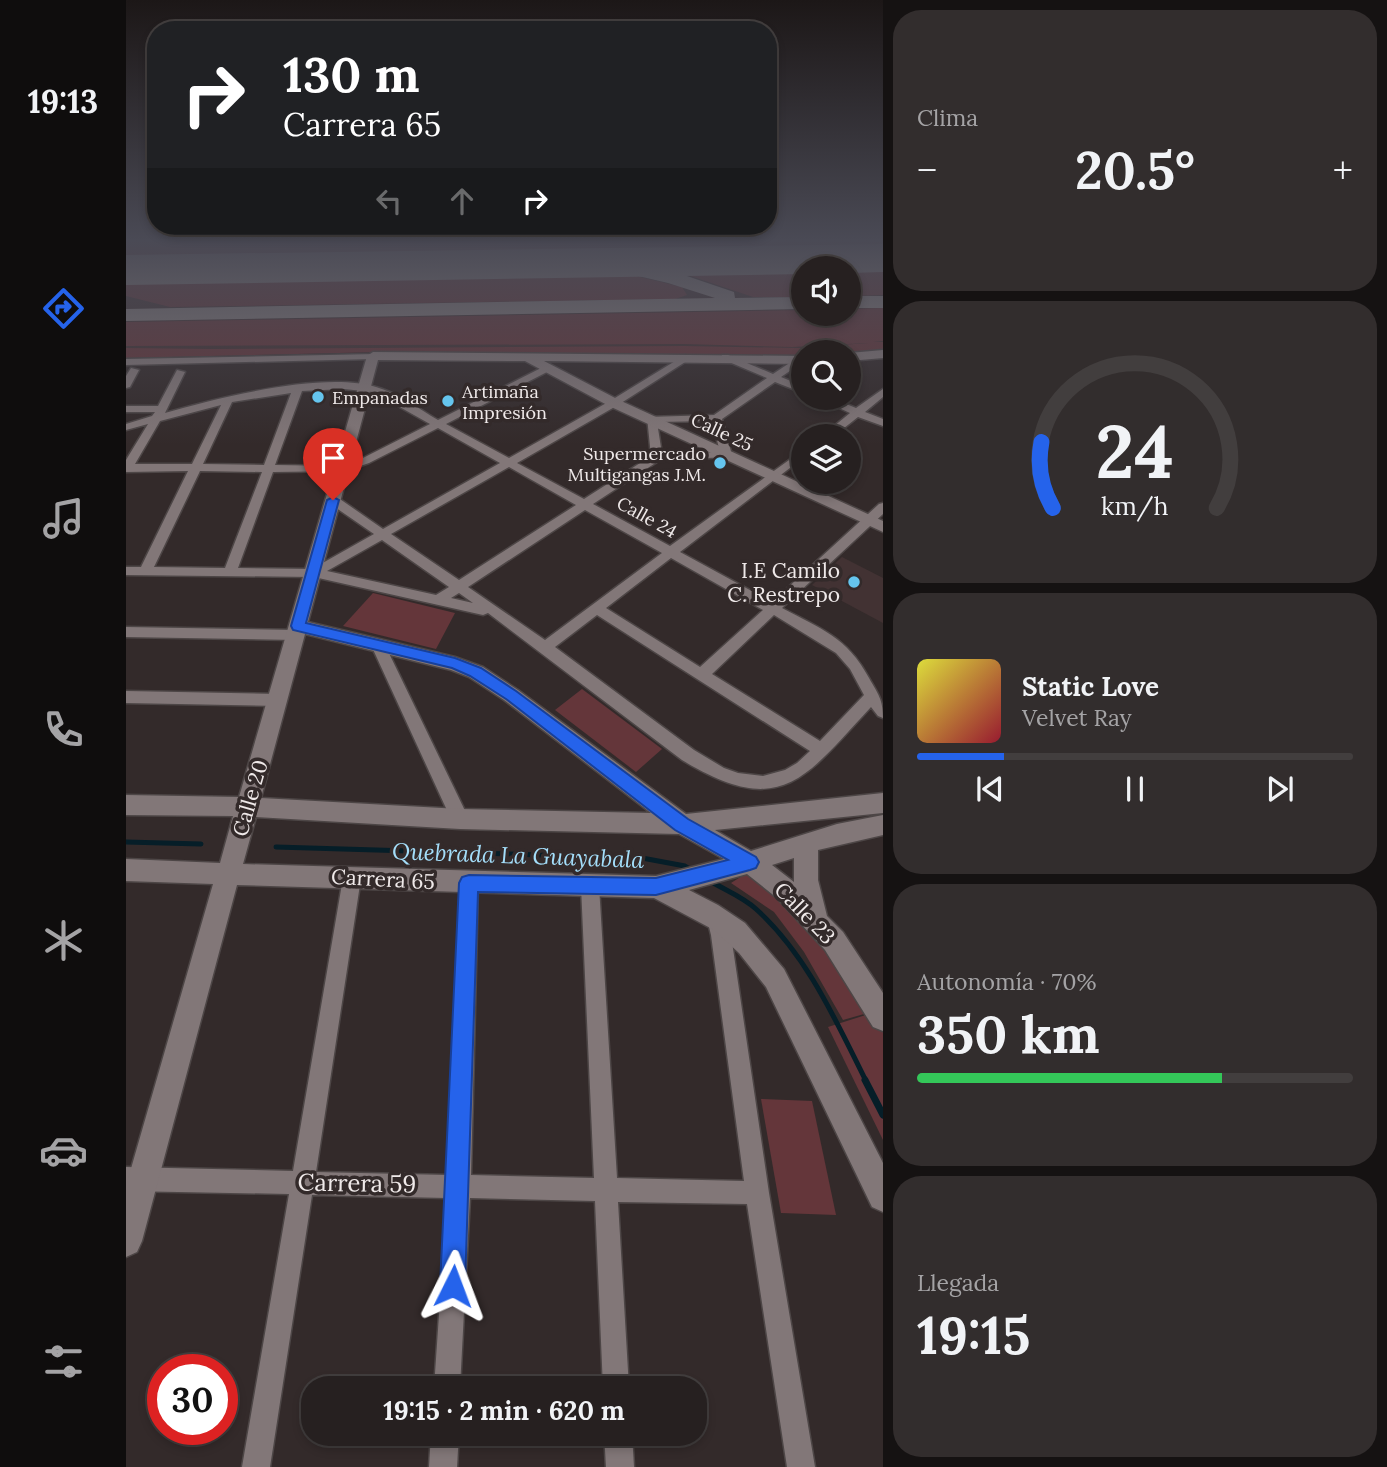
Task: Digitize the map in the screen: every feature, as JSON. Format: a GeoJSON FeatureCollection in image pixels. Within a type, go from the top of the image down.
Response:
{"type":"FeatureCollection","features":[{"type":"Feature","properties":{"kind":"street"},"geometry":{"type":"LineString","coordinates":[[861,355],[883,354]]}},
{"type":"Feature","properties":{"kind":"street"},"geometry":{"type":"LineString","coordinates":[[126,385],[130,366],[373,356],[791,360]]}},
{"type":"Feature","properties":{"kind":"street","name":"Calle 20"},"geometry":{"type":"LineString","coordinates":[[126,1241],[134,1180],[248,807],[373,356]]}},
{"type":"Feature","properties":{"kind":"street"},"geometry":{"type":"LineString","coordinates":[[314,573],[688,357]]}},
{"type":"Feature","properties":{"kind":"street"},"geometry":{"type":"LineString","coordinates":[[725,357],[791,385]]}},
{"type":"Feature","properties":{"kind":"street","name":"Calle 25"},"geometry":{"type":"LineString","coordinates":[[528,359],[883,527]]}},
{"type":"Feature","properties":{"kind":"street"},"geometry":{"type":"LineString","coordinates":[[127,468],[342,469],[365,461],[568,359]]}},
{"type":"Feature","properties":{"kind":"street"},"geometry":{"type":"LineString","coordinates":[[657,457],[651,419],[716,418],[791,367]]}},
{"type":"Feature","properties":{"kind":"street"},"geometry":{"type":"LineString","coordinates":[[127,468],[160,414],[180,372]]}},
{"type":"Feature","properties":{"kind":"street"},"geometry":{"type":"LineString","coordinates":[[126,427],[160,414],[229,398],[298,388],[365,386]]}},
{"type":"Feature","properties":{"kind":"street","name":"Calle 24"},"geometry":{"type":"LineString","coordinates":[[365,386],[398,400],[846,650],[877,695],[883,712]]}},
{"type":"Feature","properties":{"kind":"street"},"geometry":{"type":"LineString","coordinates":[[230,573],[298,388]]}},
{"type":"Feature","properties":{"kind":"street"},"geometry":{"type":"LineString","coordinates":[[843,424],[883,392]]}},
{"type":"Feature","properties":{"kind":"street"},"geometry":{"type":"LineString","coordinates":[[146,571],[229,398]]}},
{"type":"Feature","properties":{"kind":"street"},"geometry":{"type":"LineString","coordinates":[[126,409],[160,414]]}},
{"type":"Feature","properties":{"kind":"street"},"geometry":{"type":"LineString","coordinates":[[851,410],[883,423]]}},
{"type":"Feature","properties":{"kind":"street"},"geometry":{"type":"LineString","coordinates":[[440,599],[657,457],[726,454],[716,418]]}},
{"type":"Feature","properties":{"kind":"street"},"geometry":{"type":"LineString","coordinates":[[545,647],[791,462]]}},
{"type":"Feature","properties":{"kind":"street"},"geometry":{"type":"LineString","coordinates":[[333,500],[498,613],[705,767],[738,780],[763,783],[789,776],[803,768],[877,695]]}},
{"type":"Feature","properties":{"kind":"street"},"geometry":{"type":"LineString","coordinates":[[702,674],[883,508]]}},
{"type":"Feature","properties":{"kind":"street"},"geometry":{"type":"LineString","coordinates":[[126,571],[314,573],[498,613]]}},
{"type":"Feature","properties":{"kind":"street"},"geometry":{"type":"LineString","coordinates":[[596,608],[821,751]]}},
{"type":"Feature","properties":{"kind":"street"},"geometry":{"type":"LineString","coordinates":[[126,632],[297,630]]}},
{"type":"Feature","properties":{"kind":"street","name":"Calle 23"},"geometry":{"type":"LineString","coordinates":[[297,630],[378,645],[455,664],[476,672],[511,695],[682,824],[750,862],[786,890],[816,919],[851,965],[883,1017]]}},
{"type":"Feature","properties":{"kind":"street"},"geometry":{"type":"LineString","coordinates":[[378,645],[460,819]]}},
{"type":"Feature","properties":{"kind":"street"},"geometry":{"type":"LineString","coordinates":[[126,697],[278,700]]}},
{"type":"Feature","properties":{"kind":"street"},"geometry":{"type":"LineString","coordinates":[[126,805],[248,807],[460,819],[682,824],[883,803]]}},
{"type":"Feature","properties":{"kind":"street","name":"Carrera 65"},"geometry":{"type":"LineString","coordinates":[[126,870],[590,887],[668,884],[721,871],[837,834],[883,825]]}},
{"type":"Feature","properties":{"kind":"street"},"geometry":{"type":"LineString","coordinates":[[806,844],[806,880],[816,919]]}},
{"type":"Feature","properties":{"kind":"street"},"geometry":{"type":"LineString","coordinates":[[256,1467],[352,878]]}},
{"type":"Feature","properties":{"kind":"street"},"geometry":{"type":"LineString","coordinates":[[448,1376],[459,1185],[469,883]]}},
{"type":"Feature","properties":{"kind":"street"},"geometry":{"type":"LineString","coordinates":[[668,884],[737,931],[775,978],[883,1196]]}},
{"type":"Feature","properties":{"kind":"street"},"geometry":{"type":"LineString","coordinates":[[590,887],[615,1376]]}},
{"type":"Feature","properties":{"kind":"street"},"geometry":{"type":"LineString","coordinates":[[714,913],[721,935],[757,1193],[801,1467]]}},
{"type":"Feature","properties":{"kind":"street","name":"Carrera 59"},"geometry":{"type":"LineString","coordinates":[[134,1180],[757,1193]]}},
{"type":"Feature","properties":{"kind":"street"},"geometry":{"type":"LineString","coordinates":[[443,1467],[444,1446]]}},
{"type":"Feature","properties":{"kind":"street"},"geometry":{"type":"LineString","coordinates":[[619,1446],[620,1467]]}},
{"type":"Feature","properties":{"kind":"shaded area"},"geometry":{"type":"Polygon","coordinates":[[[126,307],[791,307],[791,326],[861,326],[861,307],[883,307],[883,348],[861,349],[861,340],[791,340],[791,352],[374,350],[126,354],[126,307]]]}},
{"type":"Feature","properties":{"kind":"shaded area"},"geometry":{"type":"Polygon","coordinates":[[[883,308],[883,341],[873,342],[883,342],[883,351],[861,353],[861,344],[868,343],[861,343],[861,340],[791,340],[791,347],[684,344],[126,346],[126,322],[791,310],[791,326],[861,326],[861,309],[883,308]]]}},
{"type":"Feature","properties":{"kind":"shaded area"},"geometry":{"type":"Polygon","coordinates":[[[126,348],[791,348],[791,357],[381,352],[126,358],[126,348]]]}},
{"type":"Feature","properties":{"kind":"shaded area"},"geometry":{"type":"Polygon","coordinates":[[[842,557],[883,578],[883,623],[812,585],[842,557]]]}},
{"type":"Feature","properties":{"kind":"shaded area"},"geometry":{"type":"Polygon","coordinates":[[[373,593],[455,613],[436,649],[343,626],[373,593]]]}},
{"type":"Feature","properties":{"kind":"shaded area"},"geometry":{"type":"Polygon","coordinates":[[[582,689],[662,749],[636,772],[555,710],[582,689]]]}},
{"type":"Feature","properties":{"kind":"shaded area"},"geometry":{"type":"Polygon","coordinates":[[[753,869],[799,907],[871,1012],[843,1020],[804,952],[774,912],[731,883],[753,869]]]}},
{"type":"Feature","properties":{"kind":"shaded area"},"geometry":{"type":"Polygon","coordinates":[[[872,1013],[883,1032],[883,1140],[828,1027],[872,1013]]]}},
{"type":"Feature","properties":{"kind":"shaded area"},"geometry":{"type":"Polygon","coordinates":[[[761,1099],[812,1101],[836,1215],[781,1213],[761,1099]]]}},
{"type":"Feature","properties":{"kind":"waterway","name":"Quebrada La Guayabala"},"geometry":{"type":"LineString","coordinates":[[126,842],[201,844]]}},
{"type":"Feature","properties":{"kind":"waterway","name":"Quebrada La Guayabala"},"geometry":{"type":"LineString","coordinates":[[276,847],[642,858],[685,866],[693,871]]}},
{"type":"Feature","properties":{"kind":"waterway","name":"Quebrada La Guayabala"},"geometry":{"type":"LineString","coordinates":[[710,881],[751,905],[790,947],[819,990],[866,1081]]}},
{"type":"Feature","properties":{"kind":"waterway","name":"Quebrada La Guayabala"},"geometry":{"type":"LineString","coordinates":[[865,1080],[883,1115]]}},
{"type":"Feature","properties":{"kind":"taxiway"},"geometry":{"type":"LineString","coordinates":[[126,315],[551,307]]}},
{"type":"Feature","properties":{"kind":"place","name":"Empanadas"},"geometry":{"type":"Point","coordinates":[318,397]}},
{"type":"Feature","properties":{"kind":"place","name":"Artimaña Impresión"},"geometry":{"type":"Point","coordinates":[448,401]}},
{"type":"Feature","properties":{"kind":"place","name":"Supermercado Multigangas J.M."},"geometry":{"type":"Point","coordinates":[720,463]}},
{"type":"Feature","properties":{"kind":"place","name":"I.E Camilo C. Restrepo"},"geometry":{"type":"Point","coordinates":[854,582]}},
{"type":"Feature","properties":{"kind":"route"},"geometry":{"type":"LineString","coordinates":[[333,500],[298,626],[455,664],[476,672],[511,695],[682,824],[750,862],[656,887],[469,883],[453,1286]]}}]}
